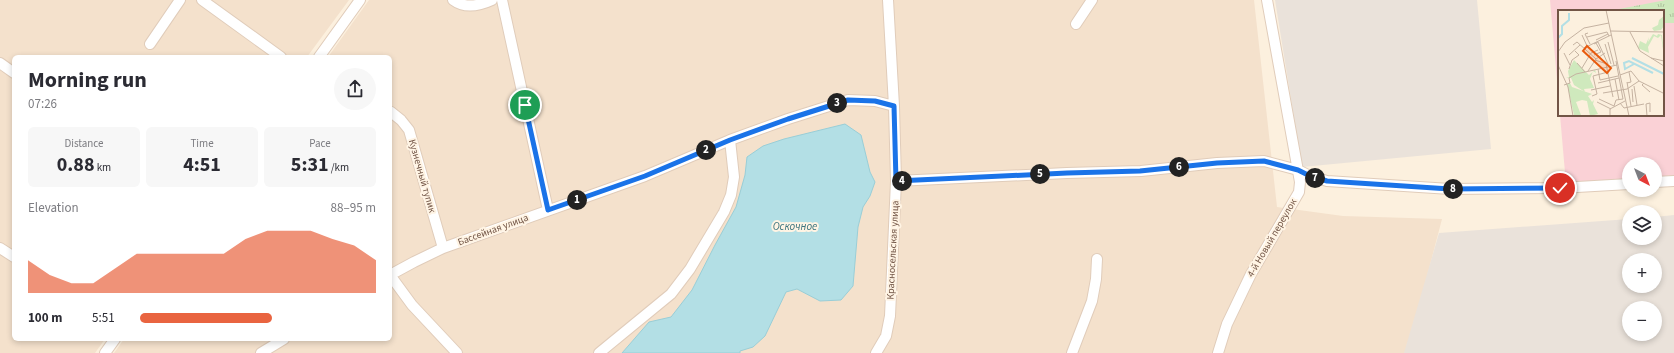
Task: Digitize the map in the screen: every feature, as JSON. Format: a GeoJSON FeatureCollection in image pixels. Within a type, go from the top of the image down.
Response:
{"type":"FeatureCollection","features":[{"type":"Feature","properties":{"kind":"street"},"geometry":{"type":"LineString","coordinates":[[150,44],[180,0]]}},
{"type":"Feature","properties":{"kind":"street"},"geometry":{"type":"LineString","coordinates":[[202,0],[278,55]]}},
{"type":"Feature","properties":{"kind":"street"},"geometry":{"type":"LineString","coordinates":[[320,55],[360,0]]}},
{"type":"Feature","properties":{"kind":"street"},"geometry":{"type":"LineString","coordinates":[[453,0],[466,6],[483,4],[492,0]]}},
{"type":"Feature","properties":{"kind":"street"},"geometry":{"type":"LineString","coordinates":[[502,0],[548,210]]}},
{"type":"Feature","properties":{"kind":"street","name":"Красносельская улица"},"geometry":{"type":"LineString","coordinates":[[876,353],[886,336],[890,316],[896,181],[894,106],[888,0]]}},
{"type":"Feature","properties":{"kind":"street"},"geometry":{"type":"LineString","coordinates":[[1076,24],[1092,0]]}},
{"type":"Feature","properties":{"kind":"street","name":"4-й Новый переулок"},"geometry":{"type":"LineString","coordinates":[[1218,353],[1227,324],[1251,274],[1299,192],[1300,182],[1298,170],[1267,0]]}},
{"type":"Feature","properties":{"kind":"street"},"geometry":{"type":"LineString","coordinates":[[0,63],[12,72]]}},
{"type":"Feature","properties":{"kind":"street","name":"Бассейная улица"},"geometry":{"type":"LineString","coordinates":[[392,274],[443,248],[645,176],[730,140],[788,119],[848,100],[875,101],[894,106]]}},
{"type":"Feature","properties":{"kind":"street","name":"Кузнечный тупик"},"geometry":{"type":"LineString","coordinates":[[392,113],[401,120],[409,130],[443,248]]}},
{"type":"Feature","properties":{"kind":"street"},"geometry":{"type":"LineString","coordinates":[[599,353],[671,294],[690,269],[724,212],[731,195],[734,177],[730,140]]}},
{"type":"Feature","properties":{"kind":"street"},"geometry":{"type":"LineString","coordinates":[[896,181],[1140,171],[1217,163],[1264,161],[1298,170],[1310,176],[1327,181],[1450,189],[1560,188],[1622,184]]}},
{"type":"Feature","properties":{"kind":"street"},"geometry":{"type":"LineString","coordinates":[[1662,182],[1674,181]]}},
{"type":"Feature","properties":{"kind":"street"},"geometry":{"type":"LineString","coordinates":[[0,248],[12,256]]}},
{"type":"Feature","properties":{"kind":"street"},"geometry":{"type":"LineString","coordinates":[[1072,353],[1092,300],[1096,279],[1097,259]]}},
{"type":"Feature","properties":{"kind":"street"},"geometry":{"type":"LineString","coordinates":[[392,278],[412,305],[457,353]]}},
{"type":"Feature","properties":{"kind":"street"},"geometry":{"type":"LineString","coordinates":[[106,353],[114,341]]}},
{"type":"Feature","properties":{"kind":"street"},"geometry":{"type":"LineString","coordinates":[[261,353],[281,341]]}},
{"type":"Feature","properties":{"kind":"shaded area"},"geometry":{"type":"Polygon","coordinates":[[[0,0],[349,0],[308,55],[12,55],[12,341],[104,341],[95,353],[0,353],[0,0]]]}},
{"type":"Feature","properties":{"kind":"shaded area"},"geometry":{"type":"Polygon","coordinates":[[[369,0],[1254,0],[1277,207],[1343,216],[1442,219],[1407,353],[114,353],[123,341],[392,341],[392,55],[329,55],[369,0]]]}},
{"type":"Feature","properties":{"kind":"shaded area"},"geometry":{"type":"Polygon","coordinates":[[[1275,0],[1477,0],[1491,149],[1302,167],[1275,0]]]}},
{"type":"Feature","properties":{"kind":"shaded area"},"geometry":{"type":"Polygon","coordinates":[[[1550,0],[1674,0],[1674,177],[1662,178],[1662,157],[1622,157],[1622,180],[1566,184],[1560,116],[1664,116],[1664,10],[1558,10],[1558,92],[1550,0]]]}},
{"type":"Feature","properties":{"kind":"shaded area"},"geometry":{"type":"Polygon","coordinates":[[[1674,215],[1674,353],[1404,353],[1439,233],[1622,220],[1622,245],[1662,245],[1662,216],[1674,215]]]}},
{"type":"Feature","properties":{"kind":"green space"},"geometry":{"type":"Polygon","coordinates":[[[1666,0],[1674,0],[1674,23],[1664,23],[1664,10],[1619,9],[1666,0]]]}},
{"type":"Feature","properties":{"kind":"water","name":"Оскочное"},"geometry":{"type":"Polygon","coordinates":[[[845,124],[861,135],[870,172],[875,182],[870,196],[863,207],[858,227],[853,286],[841,300],[820,301],[797,289],[786,292],[765,336],[753,347],[740,351],[740,353],[622,353],[649,322],[671,317],[692,290],[736,207],[745,175],[747,157],[763,146],[784,139],[845,124]]]}},
{"type":"Feature","properties":{"kind":"route"},"geometry":{"type":"LineString","coordinates":[[525,105],[548,210],[645,176],[730,140],[788,119],[848,100],[875,101],[894,106],[896,181],[1140,171],[1217,163],[1264,161],[1298,170],[1310,176],[1327,181],[1450,189],[1560,188]]}}]}
